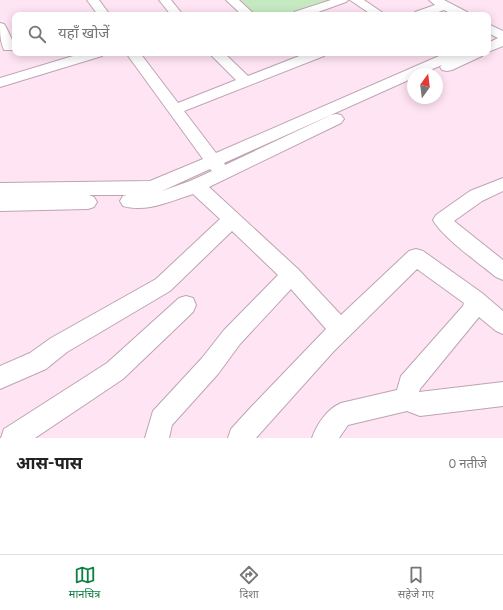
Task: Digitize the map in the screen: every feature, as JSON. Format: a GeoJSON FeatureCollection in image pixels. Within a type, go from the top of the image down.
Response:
{"type":"FeatureCollection","features":[{"type":"Feature","properties":{"kind":"street"},"geometry":{"type":"LineString","coordinates":[[93,0],[102,12]]}},
{"type":"Feature","properties":{"kind":"street"},"geometry":{"type":"LineString","coordinates":[[165,0],[175,12]]}},
{"type":"Feature","properties":{"kind":"street"},"geometry":{"type":"LineString","coordinates":[[232,0],[246,12]]}},
{"type":"Feature","properties":{"kind":"street"},"geometry":{"type":"LineString","coordinates":[[307,12],[342,0]]}},
{"type":"Feature","properties":{"kind":"street"},"geometry":{"type":"LineString","coordinates":[[356,0],[375,12]]}},
{"type":"Feature","properties":{"kind":"street"},"geometry":{"type":"LineString","coordinates":[[424,12],[440,3],[457,12]]}},
{"type":"Feature","properties":{"kind":"street"},"geometry":{"type":"LineString","coordinates":[[0,27],[8,47]]}},
{"type":"Feature","properties":{"kind":"street"},"geometry":{"type":"LineString","coordinates":[[491,30],[499,37],[491,45]]}},
{"type":"Feature","properties":{"kind":"street"},"geometry":{"type":"LineString","coordinates":[[0,83],[87,56]]}},
{"type":"Feature","properties":{"kind":"street"},"geometry":{"type":"LineString","coordinates":[[135,56],[218,167]]}},
{"type":"Feature","properties":{"kind":"street"},"geometry":{"type":"LineString","coordinates":[[219,56],[245,81]]}},
{"type":"Feature","properties":{"kind":"street"},"geometry":{"type":"LineString","coordinates":[[431,68],[452,56]]}},
{"type":"Feature","properties":{"kind":"street"},"geometry":{"type":"LineString","coordinates":[[443,69],[471,56]]}},
{"type":"Feature","properties":{"kind":"street"},"geometry":{"type":"LineString","coordinates":[[175,109],[245,81],[296,57]]}},
{"type":"Feature","properties":{"kind":"street"},"geometry":{"type":"LineString","coordinates":[[153,194],[218,167],[407,82]]}},
{"type":"Feature","properties":{"kind":"street"},"geometry":{"type":"LineString","coordinates":[[0,204],[31,197],[153,194],[196,186],[218,167]]}},
{"type":"Feature","properties":{"kind":"street"},"geometry":{"type":"LineString","coordinates":[[501,265],[452,230],[442,220],[476,196],[503,184]]}},
{"type":"Feature","properties":{"kind":"street"},"geometry":{"type":"LineString","coordinates":[[196,186],[291,275],[340,329]]}},
{"type":"Feature","properties":{"kind":"street"},"geometry":{"type":"LineString","coordinates":[[0,190],[31,197]]}},
{"type":"Feature","properties":{"kind":"street"},"geometry":{"type":"LineString","coordinates":[[0,378],[38,361],[59,346],[163,285],[232,219]]}},
{"type":"Feature","properties":{"kind":"street"},"geometry":{"type":"LineString","coordinates":[[240,438],[267,406],[340,329],[416,257],[475,300],[503,324]]}},
{"type":"Feature","properties":{"kind":"street"},"geometry":{"type":"LineString","coordinates":[[157,438],[161,419],[210,366],[232,337],[291,275]]}},
{"type":"Feature","properties":{"kind":"street"},"geometry":{"type":"LineString","coordinates":[[407,399],[409,384],[471,312],[475,300]]}},
{"type":"Feature","properties":{"kind":"street"},"geometry":{"type":"LineString","coordinates":[[13,438],[115,371],[186,305]]}},
{"type":"Feature","properties":{"kind":"street"},"geometry":{"type":"LineString","coordinates":[[324,438],[341,415],[407,399],[420,404],[503,394]]}},
{"type":"Feature","properties":{"kind":"green space"},"geometry":{"type":"Polygon","coordinates":[[[237,0],[329,0],[291,12],[251,12],[237,0]]]}}]}
